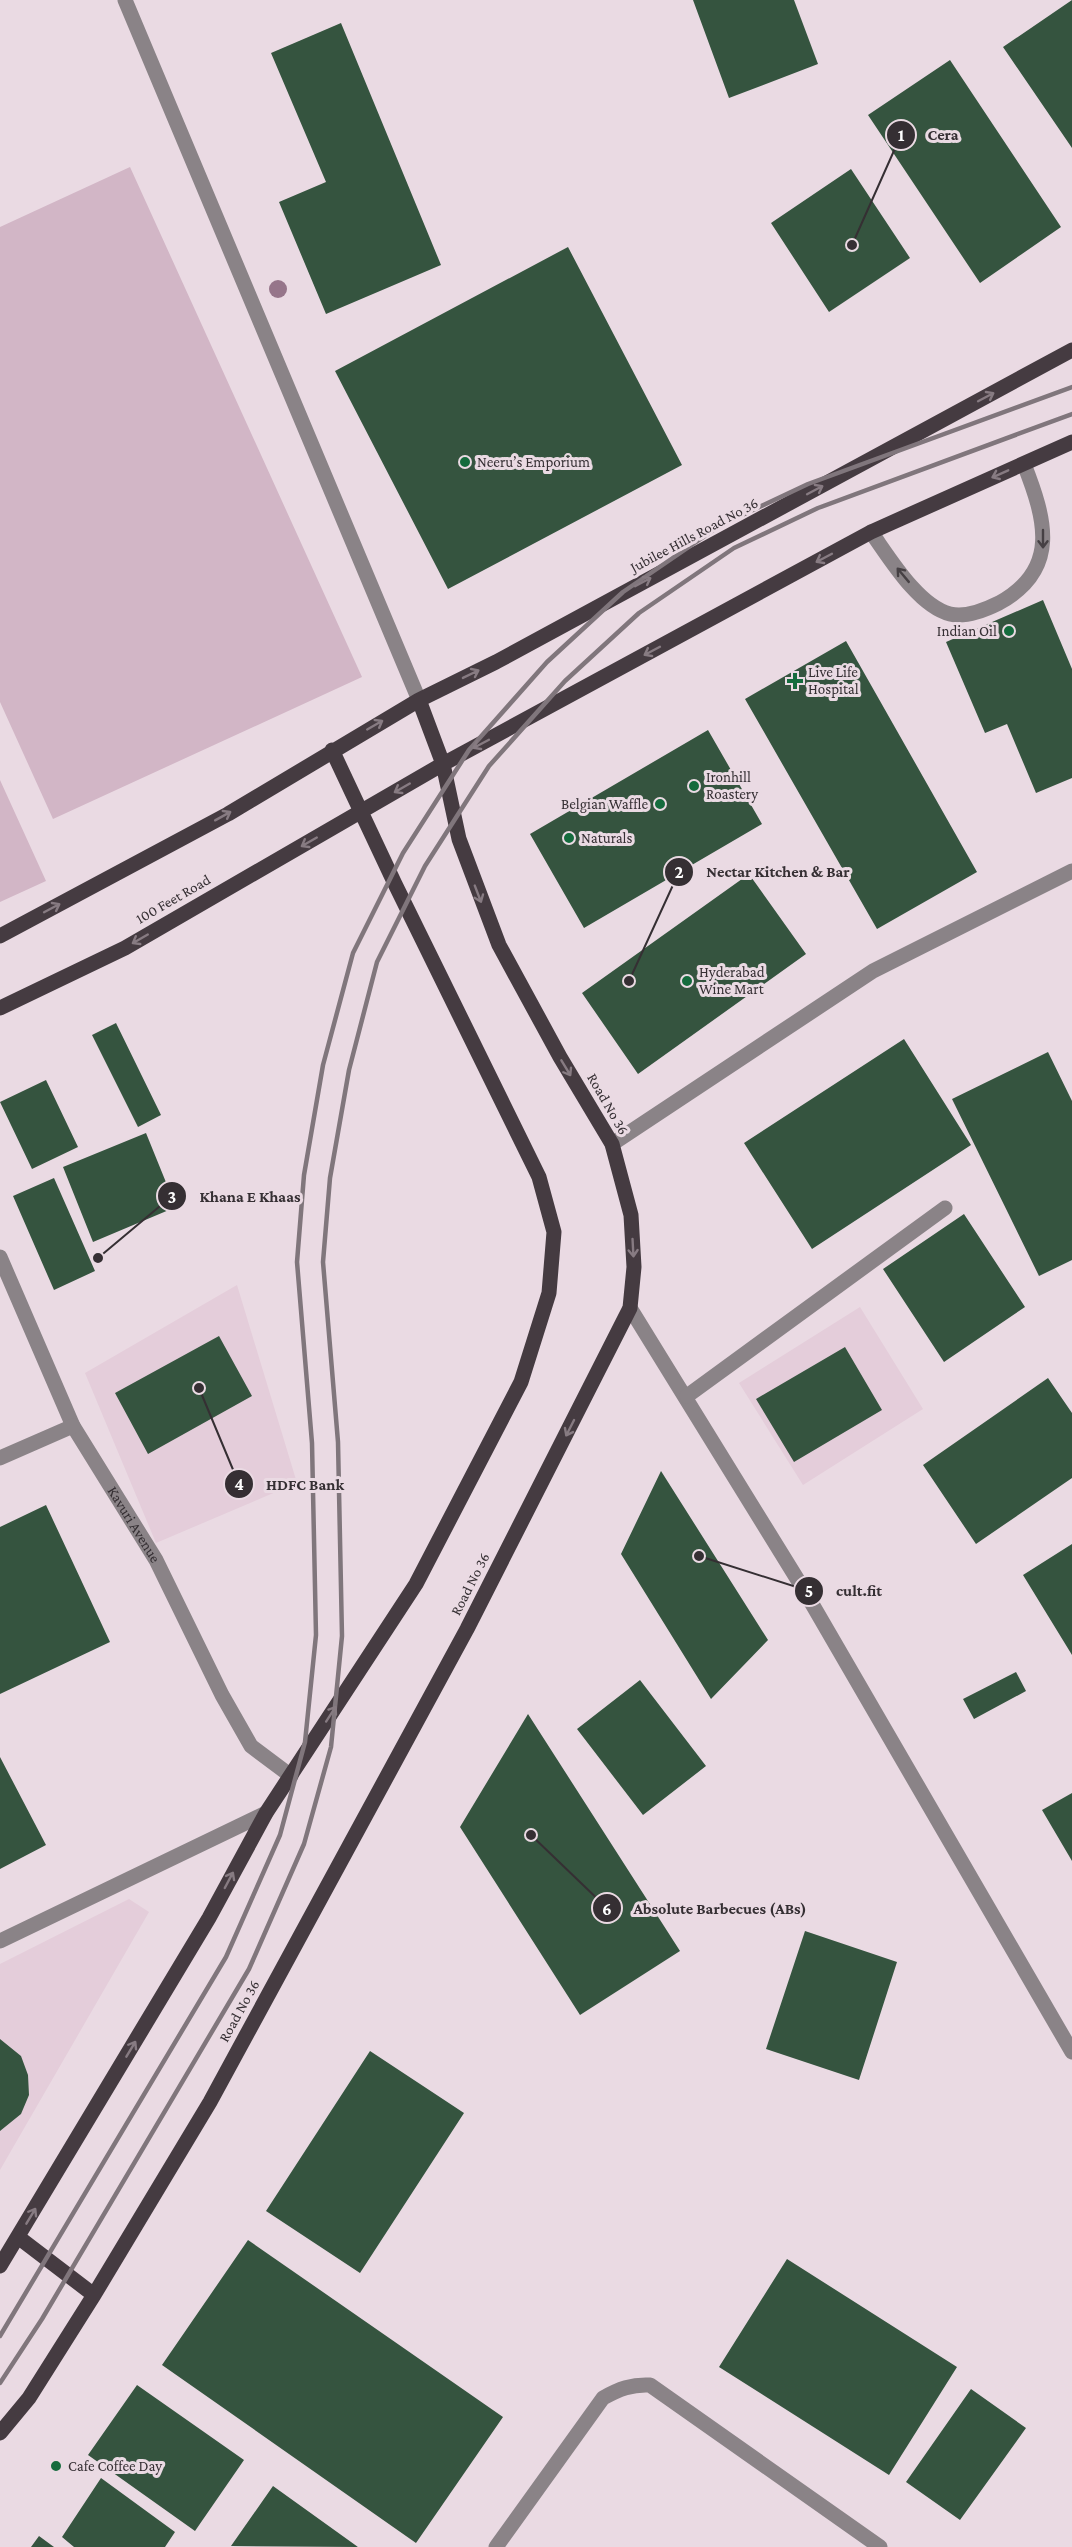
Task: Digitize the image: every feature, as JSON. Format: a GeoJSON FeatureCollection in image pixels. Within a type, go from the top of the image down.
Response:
{"type":"FeatureCollection","features":[{"type":"Feature","properties":{"kind":"main road","name":"Jubilee Hills Road No 36"},"geometry":{"type":"LineString","coordinates":[[332,750],[419,700],[496,662],[1072,350]]}},
{"type":"Feature","properties":{"kind":"main road"},"geometry":{"type":"LineString","coordinates":[[360,812],[443,764],[871,532],[1072,442]]}},
{"type":"Feature","properties":{"kind":"main road","name":"Road No 36"},"geometry":{"type":"LineString","coordinates":[[0,2433],[29,2398],[210,2102],[467,1629],[630,1308],[634,1267],[631,1215],[612,1143],[560,1057],[499,945],[459,839],[443,764],[419,700]]}},
{"type":"Feature","properties":{"kind":"main road"},"geometry":{"type":"LineString","coordinates":[[0,936],[228,814],[332,750],[360,812],[539,1177],[554,1232],[549,1293],[521,1382],[416,1584],[266,1813],[209,1918],[0,2266]]}},
{"type":"Feature","properties":{"kind":"main road","name":"100 Feet Road"},"geometry":{"type":"LineString","coordinates":[[0,1008],[124,948],[360,812]]}},
{"type":"Feature","properties":{"kind":"main road"},"geometry":{"type":"LineString","coordinates":[[18,2237],[94,2295]]}},
{"type":"Feature","properties":{"kind":"street"},"geometry":{"type":"LineString","coordinates":[[125,0],[419,700]]}},
{"type":"Feature","properties":{"kind":"street"},"geometry":{"type":"LineString","coordinates":[[871,532],[923,599],[950,614],[982,612],[1009,597],[1030,580],[1044,546],[1041,508],[1024,464]]}},
{"type":"Feature","properties":{"kind":"street"},"geometry":{"type":"LineString","coordinates":[[612,1143],[873,971],[1072,871]]}},
{"type":"Feature","properties":{"kind":"street"},"geometry":{"type":"LineString","coordinates":[[687,1396],[945,1208]]}},
{"type":"Feature","properties":{"kind":"street","name":"Kavuri Avenue"},"geometry":{"type":"LineString","coordinates":[[0,1257],[73,1426],[156,1560],[217,1686],[252,1746],[291,1776]]}},
{"type":"Feature","properties":{"kind":"street"},"geometry":{"type":"LineString","coordinates":[[630,1308],[687,1396],[804,1590],[1072,2052]]}},
{"type":"Feature","properties":{"kind":"street"},"geometry":{"type":"LineString","coordinates":[[0,1458],[73,1426]]}},
{"type":"Feature","properties":{"kind":"street"},"geometry":{"type":"LineString","coordinates":[[0,1941],[266,1813]]}},
{"type":"Feature","properties":{"kind":"street"},"geometry":{"type":"LineString","coordinates":[[496,2547],[603,2398],[618,2389],[637,2384],[650,2385],[880,2547]]}},
{"type":"Feature","properties":{"kind":"shaded area"},"geometry":{"type":"Polygon","coordinates":[[[130,167],[362,677],[53,819],[0,702],[0,227],[130,167]]]}},
{"type":"Feature","properties":{"kind":"shaded area"},"geometry":{"type":"Polygon","coordinates":[[[0,780],[46,881],[0,902],[0,780]]]}},
{"type":"Feature","properties":{"kind":"shaded area"},"geometry":{"type":"Polygon","coordinates":[[[237,1285],[297,1483],[156,1543],[85,1373],[237,1285]]]}},
{"type":"Feature","properties":{"kind":"shaded area"},"geometry":{"type":"Polygon","coordinates":[[[860,1307],[923,1409],[803,1485],[739,1383],[860,1307]]]}},
{"type":"Feature","properties":{"kind":"shaded area"},"geometry":{"type":"Polygon","coordinates":[[[129,1899],[149,1912],[0,2170],[0,1964],[129,1899]]]}},
{"type":"Feature","properties":{"kind":"building"},"geometry":{"type":"Polygon","coordinates":[[[693,0],[794,0],[818,64],[729,98],[693,0]]]}},
{"type":"Feature","properties":{"kind":"building"},"geometry":{"type":"Polygon","coordinates":[[[1072,0],[1072,148],[1003,47],[1072,0]]]}},
{"type":"Feature","properties":{"kind":"building"},"geometry":{"type":"Polygon","coordinates":[[[341,23],[441,265],[326,314],[279,202],[326,182],[271,53],[341,23]]]}},
{"type":"Feature","properties":{"kind":"building"},"geometry":{"type":"Polygon","coordinates":[[[950,60],[1061,227],[980,283],[868,115],[950,60]]]}},
{"type":"Feature","properties":{"kind":"building"},"geometry":{"type":"Polygon","coordinates":[[[851,169],[910,258],[829,312],[771,223],[851,169]]]}},
{"type":"Feature","properties":{"kind":"building"},"geometry":{"type":"Polygon","coordinates":[[[568,247],[682,465],[448,589],[335,371],[568,247]]]}},
{"type":"Feature","properties":{"kind":"building"},"geometry":{"type":"Polygon","coordinates":[[[1043,600],[1072,669],[1072,778],[1036,793],[1007,724],[985,733],[946,642],[1043,600]]]}},
{"type":"Feature","properties":{"kind":"building"},"geometry":{"type":"Polygon","coordinates":[[[846,641],[977,872],[877,929],[745,699],[846,641]]]}},
{"type":"Feature","properties":{"kind":"building"},"geometry":{"type":"Polygon","coordinates":[[[708,730],[762,824],[584,928],[530,834],[708,730]]]}},
{"type":"Feature","properties":{"kind":"building"},"geometry":{"type":"Polygon","coordinates":[[[749,874],[806,954],[638,1074],[582,993],[749,874]]]}},
{"type":"Feature","properties":{"kind":"building"},"geometry":{"type":"Polygon","coordinates":[[[116,1023],[161,1115],[138,1127],[92,1035],[116,1023]]]}},
{"type":"Feature","properties":{"kind":"building"},"geometry":{"type":"Polygon","coordinates":[[[904,1039],[971,1145],[812,1249],[744,1143],[904,1039]]]}},
{"type":"Feature","properties":{"kind":"building"},"geometry":{"type":"Polygon","coordinates":[[[1048,1052],[1072,1101],[1072,1260],[1039,1276],[952,1099],[1048,1052]]]}},
{"type":"Feature","properties":{"kind":"building"},"geometry":{"type":"Polygon","coordinates":[[[46,1080],[78,1147],[32,1169],[0,1102],[46,1080]]]}},
{"type":"Feature","properties":{"kind":"building"},"geometry":{"type":"Polygon","coordinates":[[[146,1133],[176,1207],[93,1242],[63,1167],[146,1133]]]}},
{"type":"Feature","properties":{"kind":"building"},"geometry":{"type":"Polygon","coordinates":[[[54,1178],[95,1271],[54,1290],[13,1196],[54,1178]]]}},
{"type":"Feature","properties":{"kind":"building"},"geometry":{"type":"Polygon","coordinates":[[[964,1214],[1025,1307],[944,1362],[883,1269],[964,1214]]]}},
{"type":"Feature","properties":{"kind":"building"},"geometry":{"type":"Polygon","coordinates":[[[219,1336],[252,1396],[148,1454],[115,1393],[219,1336]]]}},
{"type":"Feature","properties":{"kind":"building"},"geometry":{"type":"Polygon","coordinates":[[[845,1347],[882,1410],[794,1462],[756,1399],[845,1347]]]}},
{"type":"Feature","properties":{"kind":"building"},"geometry":{"type":"Polygon","coordinates":[[[1048,1378],[1072,1413],[1072,1478],[976,1544],[923,1465],[1048,1378]]]}},
{"type":"Feature","properties":{"kind":"building"},"geometry":{"type":"Polygon","coordinates":[[[661,1471],[768,1640],[711,1699],[621,1554],[661,1471]]]}},
{"type":"Feature","properties":{"kind":"building"},"geometry":{"type":"Polygon","coordinates":[[[46,1505],[110,1642],[0,1694],[0,1527],[46,1505]]]}},
{"type":"Feature","properties":{"kind":"building"},"geometry":{"type":"Polygon","coordinates":[[[1072,1544],[1072,1655],[1023,1575],[1072,1544]]]}},
{"type":"Feature","properties":{"kind":"building"},"geometry":{"type":"Polygon","coordinates":[[[1016,1672],[1026,1691],[974,1719],[963,1699],[1016,1672]]]}},
{"type":"Feature","properties":{"kind":"building"},"geometry":{"type":"Polygon","coordinates":[[[640,1680],[706,1766],[643,1815],[577,1729],[640,1680]]]}},
{"type":"Feature","properties":{"kind":"building"},"geometry":{"type":"Polygon","coordinates":[[[528,1714],[680,1951],[580,2015],[460,1827],[528,1714]]]}},
{"type":"Feature","properties":{"kind":"building"},"geometry":{"type":"Polygon","coordinates":[[[0,1757],[46,1845],[0,1869],[0,1757]]]}},
{"type":"Feature","properties":{"kind":"building"},"geometry":{"type":"Polygon","coordinates":[[[1072,1793],[1072,1861],[1042,1810],[1072,1793]]]}},
{"type":"Feature","properties":{"kind":"building"},"geometry":{"type":"Polygon","coordinates":[[[805,1931],[897,1962],[859,2080],[766,2049],[805,1931]]]}},
{"type":"Feature","properties":{"kind":"building"},"geometry":{"type":"Polygon","coordinates":[[[0,2039],[21,2056],[28,2075],[29,2095],[21,2114],[0,2131],[0,2039]]]}},
{"type":"Feature","properties":{"kind":"building"},"geometry":{"type":"Polygon","coordinates":[[[370,2051],[464,2113],[360,2273],[266,2211],[370,2051]]]}},
{"type":"Feature","properties":{"kind":"building"},"geometry":{"type":"Polygon","coordinates":[[[248,2240],[503,2417],[416,2543],[162,2365],[248,2240]]]}},
{"type":"Feature","properties":{"kind":"building"},"geometry":{"type":"Polygon","coordinates":[[[787,2259],[957,2367],[889,2475],[719,2367],[787,2259]]]}},
{"type":"Feature","properties":{"kind":"building"},"geometry":{"type":"Polygon","coordinates":[[[137,2385],[244,2460],[195,2531],[88,2455],[137,2385]]]}},
{"type":"Feature","properties":{"kind":"building"},"geometry":{"type":"Polygon","coordinates":[[[971,2389],[1026,2428],[960,2520],[906,2482],[971,2389]]]}},
{"type":"Feature","properties":{"kind":"building"},"geometry":{"type":"Polygon","coordinates":[[[101,2478],[175,2532],[165,2547],[74,2547],[62,2537],[101,2478]]]}},
{"type":"Feature","properties":{"kind":"building"},"geometry":{"type":"Polygon","coordinates":[[[273,2486],[358,2547],[231,2546],[273,2486]]]}},
{"type":"Feature","properties":{"kind":"building"},"geometry":{"type":"Polygon","coordinates":[[[39,2536],[54,2547],[31,2547],[39,2536]]]}},
{"type":"Feature","properties":{"kind":"railway"},"geometry":{"type":"LineString","coordinates":[[0,2336],[226,1957],[280,1835],[305,1742],[316,1635],[312,1443],[297,1262],[304,1175],[323,1065],[353,953],[403,853],[469,750],[547,662],[623,592],[721,525],[808,484],[1072,387]]}},
{"type":"Feature","properties":{"kind":"railway"},"geometry":{"type":"LineString","coordinates":[[0,2383],[42,2319],[249,1969],[304,1844],[331,1747],[342,1636],[338,1442],[323,1262],[330,1178],[349,1070],[377,962],[425,866],[489,766],[565,681],[639,613],[734,548],[818,508],[1072,414]]}},
{"type":"Feature","properties":{"kind":"place","name":"Cera"},"geometry":{"type":"Point","coordinates":[852,245]}},
{"type":"Feature","properties":{"kind":"place","name":"Neeru’s Emporium"},"geometry":{"type":"Point","coordinates":[465,462]}},
{"type":"Feature","properties":{"kind":"place","name":"Indian Oil"},"geometry":{"type":"Point","coordinates":[1009,631]}},
{"type":"Feature","properties":{"kind":"place","name":"Live Life Hospital"},"geometry":{"type":"Point","coordinates":[795,681]}},
{"type":"Feature","properties":{"kind":"place","name":"Ironhill Roastery"},"geometry":{"type":"Point","coordinates":[694,786]}},
{"type":"Feature","properties":{"kind":"place","name":"Belgian Waffle"},"geometry":{"type":"Point","coordinates":[660,804]}},
{"type":"Feature","properties":{"kind":"place","name":"Naturals"},"geometry":{"type":"Point","coordinates":[569,838]}},
{"type":"Feature","properties":{"kind":"place","name":"Nectar Kitchen & Bar"},"geometry":{"type":"Point","coordinates":[629,981]}},
{"type":"Feature","properties":{"kind":"place","name":"Hyderabad Wine Mart"},"geometry":{"type":"Point","coordinates":[687,981]}},
{"type":"Feature","properties":{"kind":"place","name":"Khana E Khaas"},"geometry":{"type":"Point","coordinates":[98,1258]}},
{"type":"Feature","properties":{"kind":"place","name":"HDFC Bank"},"geometry":{"type":"Point","coordinates":[199,1388]}},
{"type":"Feature","properties":{"kind":"place","name":"cult.fit"},"geometry":{"type":"Point","coordinates":[699,1556]}},
{"type":"Feature","properties":{"kind":"place","name":"Absolute Barbecues (ABs)"},"geometry":{"type":"Point","coordinates":[531,1835]}},
{"type":"Feature","properties":{"kind":"place","name":"Cafe Coffee Day"},"geometry":{"type":"Point","coordinates":[56,2466]}}]}
